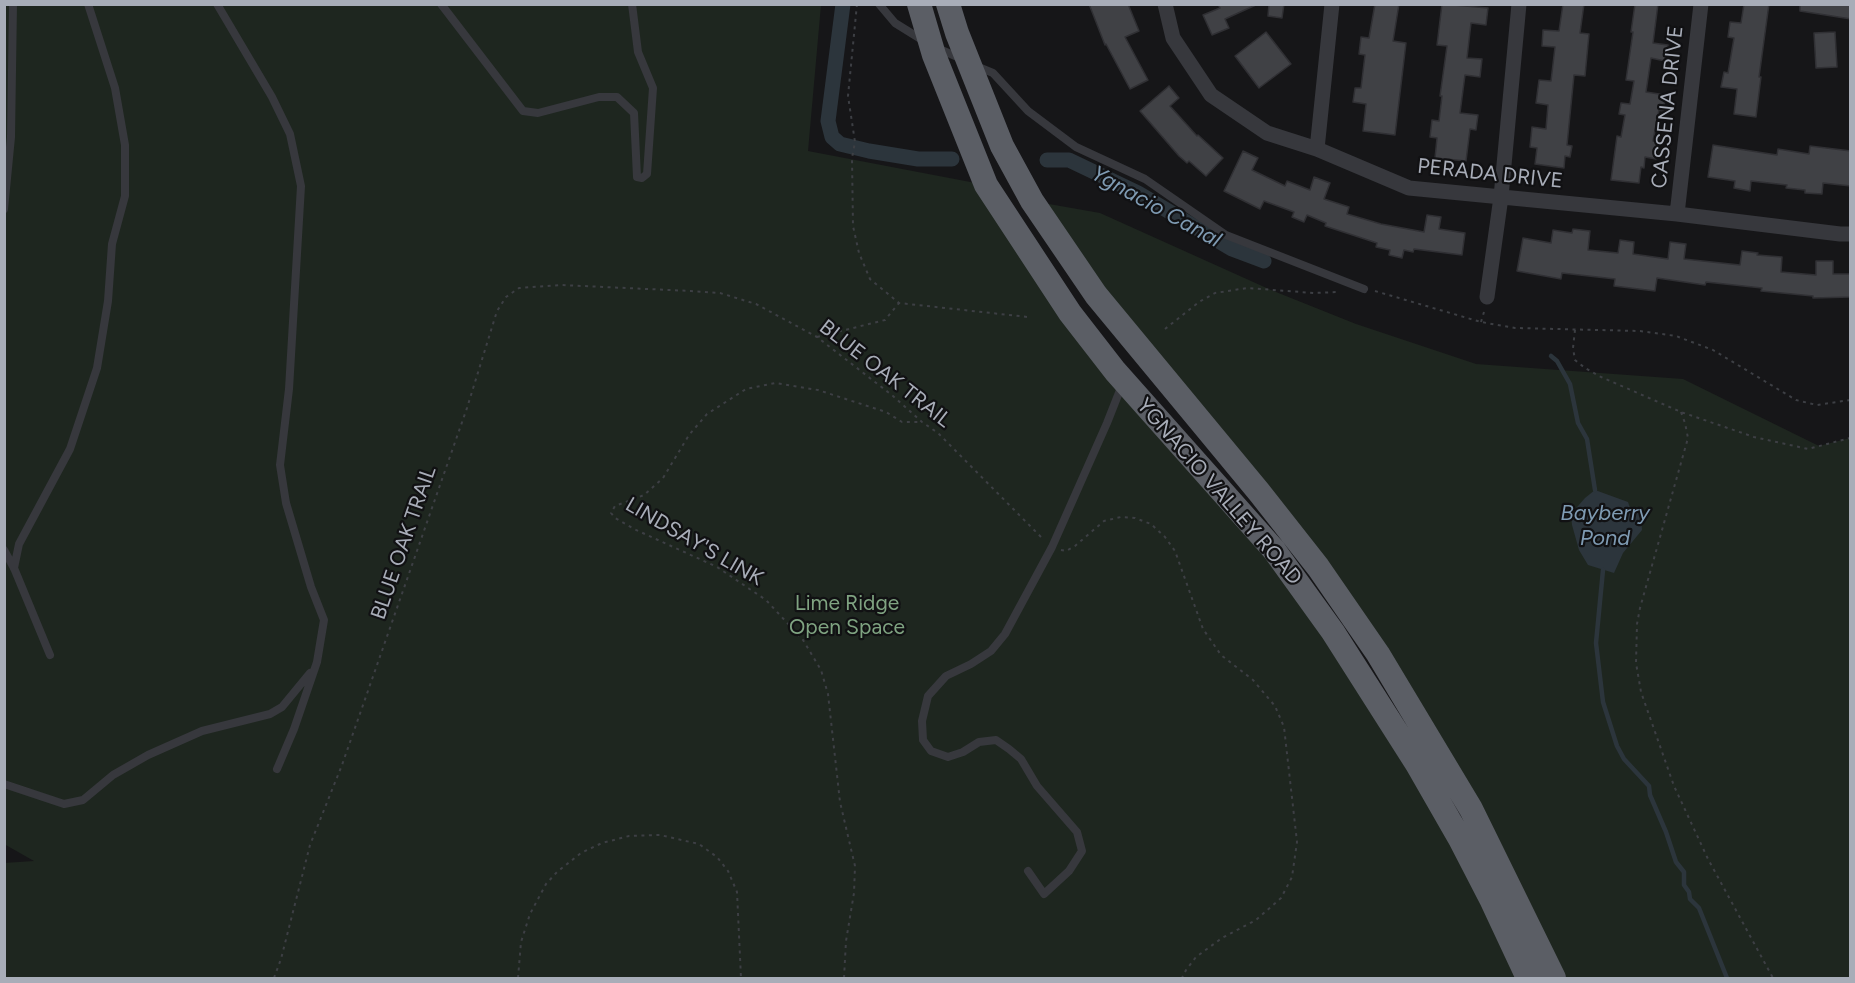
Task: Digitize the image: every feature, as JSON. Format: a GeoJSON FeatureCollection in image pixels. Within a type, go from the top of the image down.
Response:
{"type":"FeatureCollection","features":[{"type":"Feature","properties":{"kind":"highway","name":"YGNACIO VALLEY ROAD"},"geometry":{"type":"LineString","coordinates":[[919,4],[931,45],[986,185],[1070,313],[1123,380],[1274,550],[1334,632],[1417,764],[1460,839],[1528,978]]}},
{"type":"Feature","properties":{"kind":"highway","name":"YGNACIO VALLEY ROAD"},"geometry":{"type":"LineString","coordinates":[[948,4],[968,62],[1002,146],[1032,201],[1096,295],[1267,501],[1318,567],[1378,654],[1472,809],[1554,978]]}},
{"type":"Feature","properties":{"kind":"street","name":"PERADA DRIVE"},"geometry":{"type":"LineString","coordinates":[[1165,4],[1173,38],[1211,95],[1267,133],[1317,149],[1409,188],[1677,214],[1851,234]]}},
{"type":"Feature","properties":{"kind":"street"},"geometry":{"type":"LineString","coordinates":[[1317,149],[1332,4]]}},
{"type":"Feature","properties":{"kind":"street"},"geometry":{"type":"LineString","coordinates":[[1486,297],[1501,198],[1519,4]]}},
{"type":"Feature","properties":{"kind":"street","name":"CASSENA DRIVE"},"geometry":{"type":"LineString","coordinates":[[1677,214],[1701,4]]}},
{"type":"Feature","properties":{"kind":"lane"},"geometry":{"type":"LineString","coordinates":[[4,209],[11,136],[13,4]]}},
{"type":"Feature","properties":{"kind":"lane"},"geometry":{"type":"LineString","coordinates":[[14,568],[19,544],[70,449],[97,368],[108,301],[112,244],[125,196],[125,145],[117,99],[88,4]]}},
{"type":"Feature","properties":{"kind":"lane"},"geometry":{"type":"LineString","coordinates":[[217,4],[272,97],[290,134],[301,186],[290,389],[280,465],[286,503],[311,587],[324,620],[317,662],[294,729],[277,769]]}},
{"type":"Feature","properties":{"kind":"lane"},"geometry":{"type":"LineString","coordinates":[[441,4],[523,111],[538,113],[598,97],[617,97],[634,113],[637,177],[642,178],[647,174],[653,88],[638,52],[632,4]]}},
{"type":"Feature","properties":{"kind":"lane"},"geometry":{"type":"LineString","coordinates":[[879,4],[895,23],[931,45],[993,74],[1028,111],[1076,147],[1145,179],[1226,236],[1364,289]]}},
{"type":"Feature","properties":{"kind":"lane"},"geometry":{"type":"LineString","coordinates":[[1028,871],[1044,894],[1069,871],[1082,851],[1077,832],[1037,786],[1021,759],[1009,749],[996,740],[979,742],[963,752],[948,757],[931,751],[923,740],[922,721],[928,696],[946,676],[991,651],[1005,634],[1052,547],[1107,423],[1123,380]]}},
{"type":"Feature","properties":{"kind":"lane"},"geometry":{"type":"LineString","coordinates":[[4,550],[14,568],[50,655]]}},
{"type":"Feature","properties":{"kind":"lane"},"geometry":{"type":"LineString","coordinates":[[4,784],[63,804],[83,800],[113,775],[148,755],[202,731],[270,714],[282,707],[317,662]]}},
{"type":"Feature","properties":{"kind":"path"},"geometry":{"type":"LineString","coordinates":[[856,4],[848,96],[855,142],[852,158],[853,226],[858,253],[870,279],[899,303],[1028,317]]}},
{"type":"Feature","properties":{"kind":"path","name":"BLUE OAK TRAIL"},"geometry":{"type":"LineString","coordinates":[[274,978],[310,845],[342,765],[467,408],[497,311],[506,297],[519,288],[561,285],[691,291],[720,293],[756,304],[817,337],[893,396],[938,433],[1052,547]]}},
{"type":"Feature","properties":{"kind":"path"},"geometry":{"type":"LineString","coordinates":[[1165,329],[1199,302],[1215,293],[1247,288],[1314,293],[1364,289],[1383,292],[1481,322],[1515,328],[1640,331],[1676,336],[1713,350],[1796,400],[1817,405],[1851,400]]}},
{"type":"Feature","properties":{"kind":"path"},"geometry":{"type":"LineString","coordinates":[[817,337],[885,320],[899,303]]}},
{"type":"Feature","properties":{"kind":"path"},"geometry":{"type":"LineString","coordinates":[[1575,330],[1573,348],[1575,360],[1585,368],[1681,412],[1754,437],[1808,449],[1851,438]]}},
{"type":"Feature","properties":{"kind":"path","name":"LINDSAY'S LINK"},"geometry":{"type":"LineString","coordinates":[[843,978],[854,893],[855,866],[840,802],[828,694],[821,670],[802,640],[766,600],[717,567],[634,529],[615,518],[611,513],[615,506],[644,495],[663,478],[689,435],[707,414],[746,389],[775,383],[818,390],[886,412],[902,422],[922,422]]}},
{"type":"Feature","properties":{"kind":"path"},"geometry":{"type":"LineString","coordinates":[[1681,412],[1688,438],[1645,587],[1637,624],[1636,663],[1641,692],[1674,786],[1708,859],[1773,978]]}},
{"type":"Feature","properties":{"kind":"path"},"geometry":{"type":"LineString","coordinates":[[1052,547],[1066,551],[1076,546],[1104,521],[1121,517],[1135,518],[1151,524],[1165,537],[1174,551],[1203,629],[1221,655],[1253,680],[1275,706],[1284,727],[1297,842],[1292,877],[1281,898],[1256,920],[1222,938],[1196,957],[1182,978]]}},
{"type":"Feature","properties":{"kind":"path"},"geometry":{"type":"LineString","coordinates":[[518,978],[521,942],[530,914],[546,884],[557,872],[581,854],[602,843],[629,836],[660,835],[699,844],[717,857],[728,871],[737,892],[741,978]]}},
{"type":"Feature","properties":{"kind":"green space","name":"Lime Ridge Open Space"},"geometry":{"type":"Polygon","coordinates":[[[5,5],[821,5],[808,151],[986,185],[1026,247],[1333,632],[1528,978],[5,978],[4,863],[34,861],[4,844],[5,5]]]}},
{"type":"Feature","properties":{"kind":"green space"},"geometry":{"type":"Polygon","coordinates":[[[1032,201],[1100,213],[1271,290],[1356,324],[1476,364],[1683,379],[1819,446],[1850,438],[1850,978],[1554,978],[1411,707],[1032,201]]]}},
{"type":"Feature","properties":{"kind":"water","name":"Bayberry Pond"},"geometry":{"type":"Polygon","coordinates":[[[1595,490],[1628,502],[1630,508],[1640,508],[1642,530],[1623,553],[1614,573],[1588,565],[1579,550],[1572,525],[1571,514],[1595,490]]]}},
{"type":"Feature","properties":{"kind":"building"},"geometry":{"type":"Polygon","coordinates":[[[1089,4],[1128,4],[1139,31],[1125,37],[1148,80],[1130,89],[1105,45],[1089,4]]]}},
{"type":"Feature","properties":{"kind":"building"},"geometry":{"type":"Polygon","coordinates":[[[1218,4],[1258,4],[1225,19],[1229,28],[1212,35],[1203,15],[1220,8],[1218,4]]]}},
{"type":"Feature","properties":{"kind":"building"},"geometry":{"type":"Polygon","coordinates":[[[1269,4],[1284,4],[1282,18],[1268,16],[1269,4]]]}},
{"type":"Feature","properties":{"kind":"building"},"geometry":{"type":"Polygon","coordinates":[[[1375,4],[1399,4],[1393,41],[1406,43],[1395,135],[1363,131],[1366,104],[1353,102],[1355,88],[1361,88],[1365,55],[1359,54],[1361,37],[1369,38],[1375,4]]]}},
{"type":"Feature","properties":{"kind":"building"},"geometry":{"type":"Polygon","coordinates":[[[1442,4],[1488,8],[1486,25],[1471,23],[1467,58],[1482,59],[1480,77],[1465,75],[1460,113],[1478,115],[1476,130],[1470,129],[1466,161],[1435,158],[1437,138],[1430,137],[1432,120],[1439,121],[1447,46],[1437,45],[1442,4]]]}},
{"type":"Feature","properties":{"kind":"building"},"geometry":{"type":"Polygon","coordinates":[[[1563,4],[1584,4],[1580,33],[1589,34],[1585,76],[1574,75],[1567,145],[1572,146],[1570,157],[1565,156],[1564,168],[1535,164],[1537,148],[1530,147],[1532,127],[1546,129],[1548,105],[1536,103],[1539,80],[1551,81],[1555,47],[1542,46],[1543,30],[1559,31],[1563,4]]]}},
{"type":"Feature","properties":{"kind":"building"},"geometry":{"type":"Polygon","coordinates":[[[1635,4],[1658,4],[1653,43],[1668,45],[1665,61],[1651,58],[1646,92],[1666,95],[1663,111],[1659,110],[1653,141],[1658,142],[1656,159],[1645,157],[1639,183],[1611,180],[1617,136],[1621,137],[1625,115],[1619,114],[1621,103],[1630,104],[1634,81],[1626,80],[1635,4]]]}},
{"type":"Feature","properties":{"kind":"building"},"geometry":{"type":"Polygon","coordinates":[[[1744,4],[1769,4],[1756,117],[1734,114],[1737,89],[1721,87],[1724,72],[1728,73],[1734,38],[1728,37],[1730,22],[1741,23],[1744,4]]]}},
{"type":"Feature","properties":{"kind":"building"},"geometry":{"type":"Polygon","coordinates":[[[1800,4],[1851,4],[1851,19],[1800,11],[1800,4]]]}},
{"type":"Feature","properties":{"kind":"building"},"geometry":{"type":"Polygon","coordinates":[[[1266,32],[1291,64],[1259,88],[1235,56],[1266,32]]]}},
{"type":"Feature","properties":{"kind":"building"},"geometry":{"type":"Polygon","coordinates":[[[1835,32],[1837,67],[1816,68],[1814,33],[1835,32]]]}},
{"type":"Feature","properties":{"kind":"building"},"geometry":{"type":"Polygon","coordinates":[[[1169,86],[1179,98],[1170,106],[1197,136],[1223,158],[1206,176],[1189,161],[1187,163],[1179,156],[1140,111],[1169,86]]]}},
{"type":"Feature","properties":{"kind":"building"},"geometry":{"type":"Polygon","coordinates":[[[1713,145],[1777,155],[1778,149],[1809,154],[1810,146],[1851,151],[1851,186],[1823,183],[1822,194],[1805,193],[1805,190],[1786,188],[1787,185],[1751,181],[1750,191],[1734,188],[1735,181],[1708,177],[1713,145]]]}},
{"type":"Feature","properties":{"kind":"building"},"geometry":{"type":"Polygon","coordinates":[[[1243,151],[1258,158],[1252,170],[1285,186],[1287,181],[1310,190],[1314,177],[1330,183],[1324,199],[1349,207],[1347,214],[1381,224],[1424,232],[1427,215],[1441,217],[1439,229],[1465,233],[1462,255],[1414,249],[1413,252],[1404,250],[1402,258],[1389,255],[1390,250],[1376,247],[1377,243],[1325,226],[1326,223],[1307,215],[1304,222],[1292,217],[1294,212],[1264,201],[1260,209],[1224,191],[1243,151]]]}},
{"type":"Feature","properties":{"kind":"building"},"geometry":{"type":"Polygon","coordinates":[[[1573,229],[1590,231],[1588,250],[1618,253],[1620,240],[1634,242],[1633,254],[1668,259],[1670,242],[1686,244],[1684,259],[1740,265],[1742,251],[1782,257],[1781,272],[1816,275],[1816,261],[1833,261],[1833,274],[1851,274],[1851,297],[1813,298],[1813,296],[1761,291],[1762,288],[1706,282],[1705,285],[1657,278],[1655,291],[1614,286],[1615,279],[1562,273],[1561,279],[1517,271],[1523,238],[1551,243],[1553,230],[1572,233],[1573,229]]]}},
{"type":"Feature","properties":{"kind":"waterway","name":"Ygnacio Canal"},"geometry":{"type":"LineString","coordinates":[[843,4],[828,121],[832,137],[840,144],[869,151],[918,159],[952,159]]}},
{"type":"Feature","properties":{"kind":"waterway","name":"Ygnacio Canal"},"geometry":{"type":"LineString","coordinates":[[1047,160],[1069,160],[1138,193],[1232,249],[1264,261]]}},
{"type":"Feature","properties":{"kind":"waterway"},"geometry":{"type":"LineString","coordinates":[[1551,356],[1557,361],[1570,384],[1578,423],[1587,439],[1595,490]]}},
{"type":"Feature","properties":{"kind":"waterway"},"geometry":{"type":"LineString","coordinates":[[1603,570],[1596,643],[1603,702],[1617,746],[1624,759],[1649,786],[1650,795],[1676,862],[1684,872],[1684,885],[1689,892],[1690,899],[1699,908],[1727,978]]}}]}
